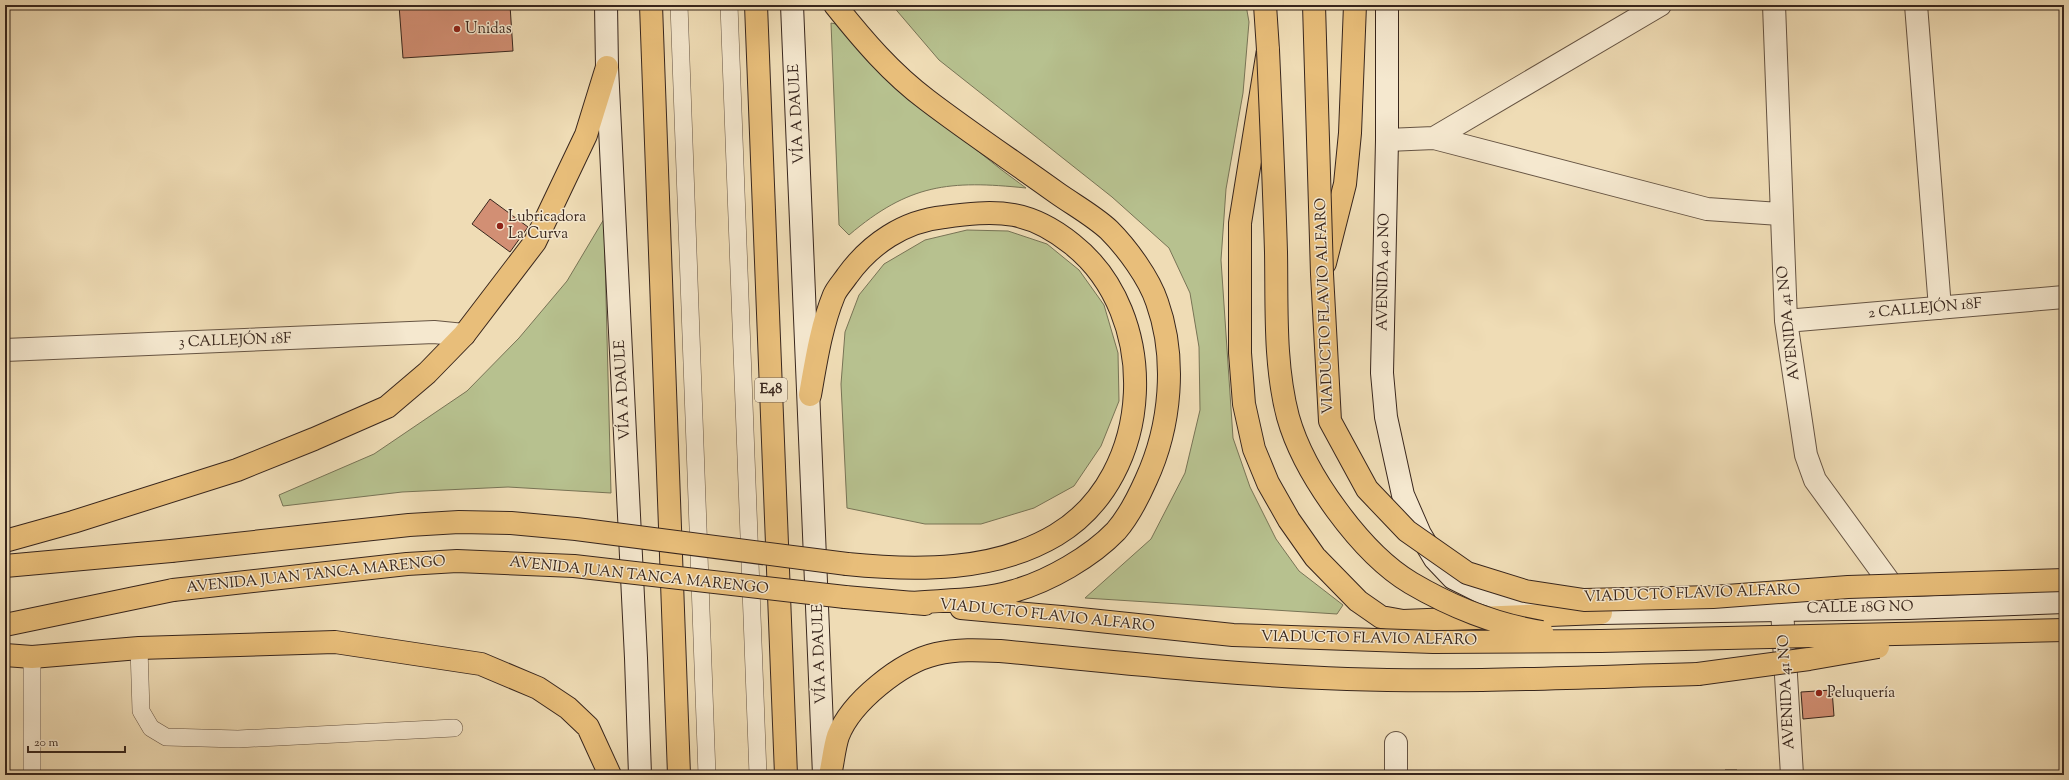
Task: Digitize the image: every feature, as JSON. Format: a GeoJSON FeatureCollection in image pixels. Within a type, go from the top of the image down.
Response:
{"type":"FeatureCollection","features":[{"type":"Feature","properties":{"kind":"main road"},"geometry":{"type":"LineString","coordinates":[[650,5],[679,775]]}},
{"type":"Feature","properties":{"kind":"main road","name":"E48"},"geometry":{"type":"LineString","coordinates":[[756,5],[786,775]]}},
{"type":"Feature","properties":{"kind":"main road"},"geometry":{"type":"LineString","coordinates":[[835,5],[888,68],[926,100],[1108,230],[1137,264],[1157,301],[1166,340],[1169,375],[1166,419],[1151,470],[1136,503],[1115,531],[1088,554],[1052,576],[1013,591],[974,598],[910,603]]}},
{"type":"Feature","properties":{"kind":"main road"},"geometry":{"type":"LineString","coordinates":[[1265,5],[1268,50],[1277,324],[1282,387],[1288,418],[1300,448],[1315,477],[1335,508],[1359,536],[1380,559],[1410,582],[1475,614],[1520,629],[1601,641]]}},
{"type":"Feature","properties":{"kind":"main road","name":"VIADUCTO FLAVIO ALFARO"},"geometry":{"type":"LineString","coordinates":[[1314,5],[1322,274],[1330,421],[1367,489],[1407,530],[1467,573],[1524,591],[1584,600],[1713,597],[1848,588],[2064,580]]}},
{"type":"Feature","properties":{"kind":"main road"},"geometry":{"type":"LineString","coordinates":[[1322,274],[1345,184],[1350,133],[1355,5]]}},
{"type":"Feature","properties":{"kind":"main road"},"geometry":{"type":"LineString","coordinates":[[1268,50],[1240,223],[1240,353],[1244,404],[1254,449],[1268,483],[1289,520],[1315,557],[1343,587],[1358,601],[1381,617],[1403,621],[1601,613]]}},
{"type":"Feature","properties":{"kind":"main road"},"geometry":{"type":"LineString","coordinates":[[5,541],[74,522],[237,470],[321,436],[387,406],[427,373],[464,336],[535,242],[586,135],[607,67]]}},
{"type":"Feature","properties":{"kind":"main road"},"geometry":{"type":"LineString","coordinates":[[5,566],[171,551],[401,526],[459,522],[511,523],[576,529],[846,564],[893,568],[945,566],[984,562],[1021,552],[1057,534],[1087,510],[1106,486],[1123,452],[1132,418],[1136,382],[1132,348],[1123,313],[1105,279],[1084,254],[1055,231],[1015,215],[971,213],[930,218],[900,230],[878,242],[857,262],[835,293],[822,330],[810,395]]}},
{"type":"Feature","properties":{"kind":"main road","name":"AVENIDA JUAN TANCA MARENGO"},"geometry":{"type":"LineString","coordinates":[[5,625],[173,590],[407,564],[457,561],[574,566],[845,597]]}},
{"type":"Feature","properties":{"kind":"main road","name":"VIADUCTO FLAVIO ALFARO"},"geometry":{"type":"LineString","coordinates":[[845,597],[1233,635],[1332,640],[1432,642],[1601,641],[1950,634],[2064,630]]}},
{"type":"Feature","properties":{"kind":"main road"},"geometry":{"type":"LineString","coordinates":[[830,775],[838,736],[851,714],[886,679],[907,666],[934,654],[963,649],[1059,656],[1234,674],[1347,679],[1465,681],[1698,674],[1809,659],[1950,634]]}},
{"type":"Feature","properties":{"kind":"main road"},"geometry":{"type":"LineString","coordinates":[[5,654],[32,657],[139,648],[335,642],[481,664],[538,688],[568,708],[588,727],[610,775]]}},
{"type":"Feature","properties":{"kind":"street","name":"VÍA A DAULE"},"geometry":{"type":"LineString","coordinates":[[606,5],[607,67],[636,658],[640,775]]}},
{"type":"Feature","properties":{"kind":"street","name":"VÍA A DAULE"},"geometry":{"type":"LineString","coordinates":[[792,5],[810,395],[824,775]]}},
{"type":"Feature","properties":{"kind":"street","name":"AVENIDA 40 NO"},"geometry":{"type":"LineString","coordinates":[[1387,5],[1387,140],[1382,373],[1386,417],[1403,495],[1420,534]]}},
{"type":"Feature","properties":{"kind":"street"},"geometry":{"type":"LineString","coordinates":[[1434,138],[1660,5]]}},
{"type":"Feature","properties":{"kind":"street","name":"AVENIDA 41 NO"},"geometry":{"type":"LineString","coordinates":[[1774,5],[1780,214],[1786,321],[1806,455],[1815,480],[1908,608]]}},
{"type":"Feature","properties":{"kind":"street"},"geometry":{"type":"LineString","coordinates":[[1916,5],[1940,308]]}},
{"type":"Feature","properties":{"kind":"street"},"geometry":{"type":"LineString","coordinates":[[1387,140],[1434,138],[1707,209],[1780,214]]}},
{"type":"Feature","properties":{"kind":"street","name":"2 CALLEJÓN 18F"},"geometry":{"type":"LineString","coordinates":[[1786,321],[2064,297]]}},
{"type":"Feature","properties":{"kind":"street","name":"3 CALLEJÓN 18F"},"geometry":{"type":"LineString","coordinates":[[5,350],[434,332],[464,336]]}},
{"type":"Feature","properties":{"kind":"street","name":"CALLE 18G NO"},"geometry":{"type":"LineString","coordinates":[[1420,534],[1435,559],[1453,578],[1481,592],[1511,602],[1601,613],[1908,608],[2064,602]]}},
{"type":"Feature","properties":{"kind":"street","name":"AVENIDA 41 NO"},"geometry":{"type":"LineString","coordinates":[[1782,609],[1792,775]]}},
{"type":"Feature","properties":{"kind":"street"},"geometry":{"type":"LineString","coordinates":[[1396,743],[1396,775]]}},
{"type":"Feature","properties":{"kind":"lane"},"geometry":{"type":"LineString","coordinates":[[679,5],[707,775]]}},
{"type":"Feature","properties":{"kind":"lane"},"geometry":{"type":"LineString","coordinates":[[729,5],[758,775]]}},
{"type":"Feature","properties":{"kind":"lane"},"geometry":{"type":"LineString","coordinates":[[139,648],[142,711],[151,728],[166,737],[238,739],[454,728]]}},
{"type":"Feature","properties":{"kind":"lane"},"geometry":{"type":"LineString","coordinates":[[32,657],[32,775]]}},
{"type":"Feature","properties":{"kind":"green space"},"geometry":{"type":"Polygon","coordinates":[[[892,5],[1246,5],[1249,22],[1243,93],[1226,189],[1221,260],[1233,438],[1250,487],[1276,539],[1299,571],[1343,605],[1337,614],[1085,598],[1151,539],[1185,473],[1200,410],[1199,347],[1190,293],[1169,248],[1112,197],[939,60],[892,5]]]}},
{"type":"Feature","properties":{"kind":"green space"},"geometry":{"type":"Polygon","coordinates":[[[831,23],[841,25],[954,131],[1001,170],[1026,188],[974,185],[931,189],[891,205],[849,235],[839,225],[831,23]]]}},
{"type":"Feature","properties":{"kind":"green space"},"geometry":{"type":"Polygon","coordinates":[[[604,219],[611,493],[508,487],[402,492],[283,506],[279,495],[374,454],[467,391],[519,338],[567,281],[604,219]]]}},
{"type":"Feature","properties":{"kind":"green space"},"geometry":{"type":"Polygon","coordinates":[[[967,230],[1008,231],[1047,244],[1079,270],[1104,305],[1118,353],[1119,401],[1101,446],[1074,486],[1034,508],[981,524],[925,524],[847,508],[841,384],[845,332],[859,295],[884,264],[925,240],[967,230]]]}},
{"type":"Feature","properties":{"kind":"building","name":"Unidas"},"geometry":{"type":"Polygon","coordinates":[[[399,5],[465,5],[465,7],[510,5],[513,51],[403,58],[399,5]]]}},
{"type":"Feature","properties":{"kind":"building"},"geometry":{"type":"Polygon","coordinates":[[[465,5],[499,5],[465,7],[465,5]]]}},
{"type":"Feature","properties":{"kind":"building","name":"Lubricadora La Curva"},"geometry":{"type":"Polygon","coordinates":[[[490,199],[528,227],[510,252],[472,224],[490,199]]]}},
{"type":"Feature","properties":{"kind":"building"},"geometry":{"type":"Polygon","coordinates":[[[1832,690],[1834,716],[1803,719],[1801,692],[1832,690]]]}},
{"type":"Feature","properties":{"kind":"building"},"geometry":{"type":"Polygon","coordinates":[[[1725,770],[1737,770],[1737,775],[1725,775],[1725,770]]]}},
{"type":"Feature","properties":{"kind":"place","name":"Unidas"},"geometry":{"type":"Point","coordinates":[457,29]}},
{"type":"Feature","properties":{"kind":"place","name":"Lubricadora La Curva"},"geometry":{"type":"Point","coordinates":[500,226]}},
{"type":"Feature","properties":{"kind":"place","name":"Peluquería"},"geometry":{"type":"Point","coordinates":[1819,693]}}]}
